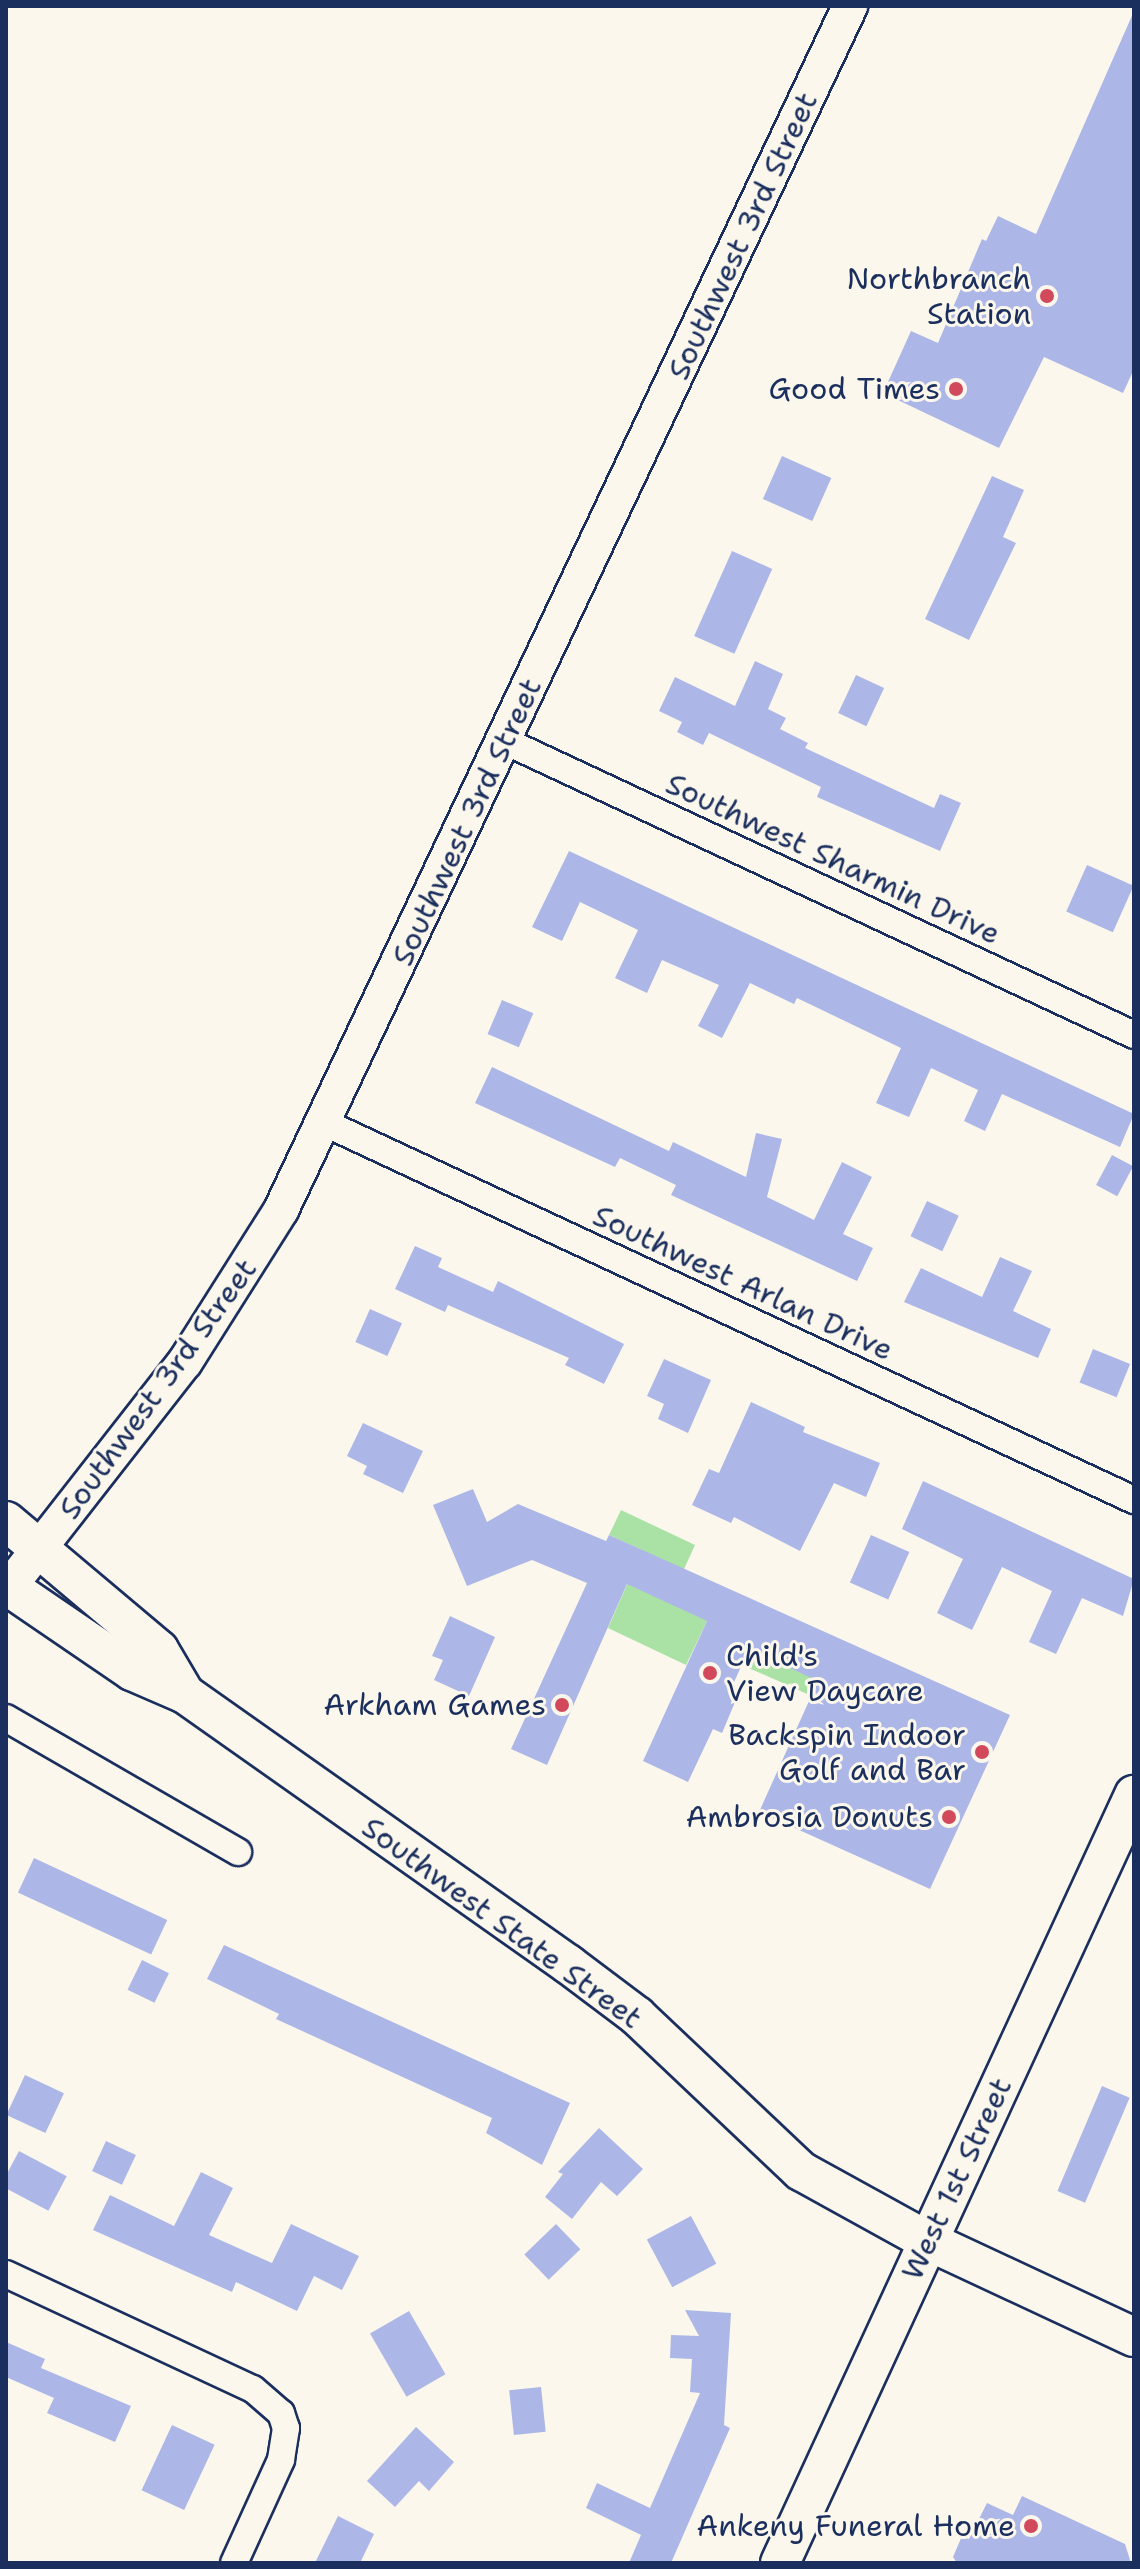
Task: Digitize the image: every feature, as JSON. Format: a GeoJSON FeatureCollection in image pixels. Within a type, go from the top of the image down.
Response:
{"type":"FeatureCollection","features":[{"type":"Feature","properties":{"kind":"main road","name":"Southwest State Street"},"geometry":{"type":"LineString","coordinates":[[6,1521],[159,1650],[185,1694]]}},
{"type":"Feature","properties":{"kind":"main road","name":"Southwest State Street"},"geometry":{"type":"LineString","coordinates":[[7,1588],[132,1671],[185,1694],[637,2016],[801,2171],[928,2241],[1134,2337]]}},
{"type":"Feature","properties":{"kind":"main road","name":"West 1st Street"},"geometry":{"type":"LineString","coordinates":[[780,2563],[1134,1795]]}},
{"type":"Feature","properties":{"kind":"street","name":"Southwest 3rd Street"},"geometry":{"type":"LineString","coordinates":[[7,1588],[43,1550],[220,1314],[325,1123],[850,6]]}},
{"type":"Feature","properties":{"kind":"street","name":"Southwest Sharmin Drive"},"geometry":{"type":"LineString","coordinates":[[505,741],[1134,1035]]}},
{"type":"Feature","properties":{"kind":"street","name":"Southwest Arlan Drive"},"geometry":{"type":"LineString","coordinates":[[325,1123],[1134,1500]]}},
{"type":"Feature","properties":{"kind":"street"},"geometry":{"type":"LineString","coordinates":[[6,1718],[238,1852]]}},
{"type":"Feature","properties":{"kind":"street"},"geometry":{"type":"LineString","coordinates":[[6,2274],[253,2389],[281,2413],[286,2428],[281,2460],[234,2563]]}},
{"type":"Feature","properties":{"kind":"green space"},"geometry":{"type":"Polygon","coordinates":[[[621,1510],[695,1545],[684,1569],[707,1621],[686,1665],[608,1628],[642,1550],[609,1535],[621,1510]]]}},
{"type":"Feature","properties":{"kind":"green space"},"geometry":{"type":"Polygon","coordinates":[[[748,1649],[819,1681],[812,1696],[741,1665],[748,1649]]]}},
{"type":"Feature","properties":{"kind":"building"},"geometry":{"type":"Polygon","coordinates":[[[1134,11],[1134,369],[1123,393],[1044,357],[999,448],[883,393],[911,331],[938,343],[982,239],[986,241],[998,216],[1036,234],[1134,11]]]}},
{"type":"Feature","properties":{"kind":"building"},"geometry":{"type":"Polygon","coordinates":[[[782,456],[831,478],[812,521],[763,499],[782,456]]]}},
{"type":"Feature","properties":{"kind":"building"},"geometry":{"type":"Polygon","coordinates":[[[992,476],[1024,490],[1003,537],[1016,543],[969,640],[925,619],[992,476]]]}},
{"type":"Feature","properties":{"kind":"building"},"geometry":{"type":"Polygon","coordinates":[[[732,551],[772,569],[734,654],[694,636],[732,551]]]}},
{"type":"Feature","properties":{"kind":"building"},"geometry":{"type":"Polygon","coordinates":[[[755,661],[783,674],[768,709],[786,718],[780,729],[808,743],[805,748],[934,808],[940,794],[961,803],[940,851],[817,797],[821,787],[709,733],[703,745],[677,732],[682,722],[659,711],[675,677],[735,706],[755,661]]]}},
{"type":"Feature","properties":{"kind":"building"},"geometry":{"type":"Polygon","coordinates":[[[856,675],[884,688],[866,726],[838,713],[856,675]]]}},
{"type":"Feature","properties":{"kind":"building"},"geometry":{"type":"Polygon","coordinates":[[[569,851],[1134,1114],[1120,1147],[1002,1094],[985,1131],[964,1121],[978,1090],[931,1068],[909,1117],[876,1103],[901,1048],[797,998],[794,1004],[750,983],[722,1038],[698,1026],[719,985],[662,960],[647,993],[615,978],[638,930],[580,902],[562,941],[532,927],[569,851]]]}},
{"type":"Feature","properties":{"kind":"building"},"geometry":{"type":"Polygon","coordinates":[[[1087,865],[1134,886],[1113,932],[1066,912],[1087,865]]]}},
{"type":"Feature","properties":{"kind":"building"},"geometry":{"type":"Polygon","coordinates":[[[502,1000],[533,1013],[519,1047],[488,1034],[502,1000]]]}},
{"type":"Feature","properties":{"kind":"building"},"geometry":{"type":"Polygon","coordinates":[[[492,1067],[669,1151],[673,1142],[746,1177],[756,1133],[782,1139],[767,1197],[814,1220],[842,1162],[872,1177],[843,1234],[873,1248],[857,1281],[671,1195],[676,1185],[620,1158],[615,1167],[475,1103],[492,1067]]]}},
{"type":"Feature","properties":{"kind":"building"},"geometry":{"type":"Polygon","coordinates":[[[1112,1155],[1133,1166],[1117,1196],[1096,1185],[1112,1155]]]}},
{"type":"Feature","properties":{"kind":"building"},"geometry":{"type":"Polygon","coordinates":[[[927,1201],[959,1216],[942,1251],[911,1236],[927,1201]]]}},
{"type":"Feature","properties":{"kind":"building"},"geometry":{"type":"Polygon","coordinates":[[[415,1246],[442,1258],[438,1267],[493,1292],[498,1281],[624,1344],[604,1384],[565,1365],[569,1358],[448,1305],[445,1312],[395,1289],[415,1246]]]}},
{"type":"Feature","properties":{"kind":"building"},"geometry":{"type":"Polygon","coordinates":[[[1000,1257],[1032,1271],[1013,1311],[1051,1329],[1038,1358],[904,1302],[921,1268],[982,1297],[1000,1257]]]}},
{"type":"Feature","properties":{"kind":"building"},"geometry":{"type":"Polygon","coordinates":[[[370,1309],[402,1323],[387,1356],[355,1342],[370,1309]]]}},
{"type":"Feature","properties":{"kind":"building"},"geometry":{"type":"Polygon","coordinates":[[[1093,1349],[1130,1364],[1117,1397],[1080,1382],[1093,1349]]]}},
{"type":"Feature","properties":{"kind":"building"},"geometry":{"type":"Polygon","coordinates":[[[664,1359],[711,1380],[688,1433],[658,1419],[664,1404],[647,1396],[664,1359]]]}},
{"type":"Feature","properties":{"kind":"building"},"geometry":{"type":"Polygon","coordinates":[[[751,1402],[805,1427],[803,1432],[880,1463],[866,1497],[834,1483],[800,1551],[734,1517],[731,1523],[692,1505],[709,1469],[719,1473],[751,1402]]]}},
{"type":"Feature","properties":{"kind":"building"},"geometry":{"type":"Polygon","coordinates":[[[363,1423],[423,1451],[403,1493],[363,1474],[367,1466],[347,1456],[363,1423]]]}},
{"type":"Feature","properties":{"kind":"building"},"geometry":{"type":"Polygon","coordinates":[[[923,1481],[1134,1579],[1123,1616],[1082,1598],[1056,1654],[1029,1642],[1052,1591],[1002,1567],[972,1630],[937,1613],[963,1559],[902,1529],[923,1481]]]}},
{"type":"Feature","properties":{"kind":"building"},"geometry":{"type":"Polygon","coordinates":[[[473,1489],[487,1522],[518,1504],[606,1541],[609,1535],[1010,1715],[930,1889],[759,1812],[818,1681],[749,1649],[730,1691],[738,1695],[722,1733],[713,1729],[688,1782],[643,1761],[707,1621],[627,1584],[547,1765],[511,1749],[587,1583],[532,1560],[467,1586],[433,1505],[473,1489]]]}},
{"type":"Feature","properties":{"kind":"building"},"geometry":{"type":"Polygon","coordinates":[[[871,1535],[909,1552],[888,1600],[850,1583],[871,1535]]]}},
{"type":"Feature","properties":{"kind":"building"},"geometry":{"type":"Polygon","coordinates":[[[450,1616],[495,1637],[469,1696],[434,1680],[443,1660],[432,1656],[450,1616]]]}},
{"type":"Feature","properties":{"kind":"building"},"geometry":{"type":"Polygon","coordinates":[[[34,1858],[167,1920],[151,1955],[18,1892],[34,1858]]]}},
{"type":"Feature","properties":{"kind":"building"},"geometry":{"type":"Polygon","coordinates":[[[224,1945],[570,2103],[542,2165],[486,2133],[492,2118],[276,2019],[279,2014],[207,1979],[224,1945]]]}},
{"type":"Feature","properties":{"kind":"building"},"geometry":{"type":"Polygon","coordinates":[[[142,1960],[169,1973],[154,2003],[128,1990],[142,1960]]]}},
{"type":"Feature","properties":{"kind":"building"},"geometry":{"type":"Polygon","coordinates":[[[25,2075],[64,2093],[45,2133],[6,2115],[25,2075]]]}},
{"type":"Feature","properties":{"kind":"building"},"geometry":{"type":"Polygon","coordinates":[[[1102,2086],[1130,2098],[1085,2203],[1057,2191],[1102,2086]]]}},
{"type":"Feature","properties":{"kind":"building"},"geometry":{"type":"Polygon","coordinates":[[[599,2128],[643,2169],[617,2196],[601,2182],[572,2219],[545,2197],[563,2174],[558,2172],[599,2128]]]}},
{"type":"Feature","properties":{"kind":"building"},"geometry":{"type":"Polygon","coordinates":[[[106,2141],[136,2155],[122,2185],[92,2171],[106,2141]]]}},
{"type":"Feature","properties":{"kind":"building"},"geometry":{"type":"Polygon","coordinates":[[[19,2151],[67,2176],[48,2211],[6,2188],[6,2175],[19,2151]]]}},
{"type":"Feature","properties":{"kind":"building"},"geometry":{"type":"Polygon","coordinates":[[[201,2172],[233,2188],[209,2235],[272,2263],[291,2224],[359,2256],[342,2290],[314,2276],[297,2311],[236,2282],[232,2292],[93,2230],[110,2195],[174,2226],[201,2172]]]}},
{"type":"Feature","properties":{"kind":"building"},"geometry":{"type":"Polygon","coordinates":[[[691,2216],[716,2264],[672,2287],[647,2239],[691,2216]]]}},
{"type":"Feature","properties":{"kind":"building"},"geometry":{"type":"Polygon","coordinates":[[[556,2224],[580,2249],[549,2280],[524,2255],[556,2224]]]}},
{"type":"Feature","properties":{"kind":"building"},"geometry":{"type":"Polygon","coordinates":[[[685,2310],[731,2313],[724,2425],[730,2428],[671,2563],[629,2563],[641,2535],[586,2508],[597,2483],[650,2508],[700,2393],[690,2392],[692,2359],[670,2358],[671,2335],[699,2336],[685,2310]]]}},
{"type":"Feature","properties":{"kind":"building"},"geometry":{"type":"Polygon","coordinates":[[[409,2311],[446,2374],[407,2397],[370,2334],[409,2311]]]}},
{"type":"Feature","properties":{"kind":"building"},"geometry":{"type":"Polygon","coordinates":[[[6,2342],[45,2359],[41,2368],[131,2406],[115,2442],[47,2413],[54,2398],[6,2377],[6,2342]]]}},
{"type":"Feature","properties":{"kind":"building"},"geometry":{"type":"Polygon","coordinates":[[[541,2387],[546,2432],[514,2435],[509,2390],[541,2387]]]}},
{"type":"Feature","properties":{"kind":"building"},"geometry":{"type":"Polygon","coordinates":[[[172,2425],[215,2445],[184,2510],[142,2490],[172,2425]]]}},
{"type":"Feature","properties":{"kind":"building"},"geometry":{"type":"Polygon","coordinates":[[[416,2427],[454,2462],[429,2491],[419,2481],[395,2507],[367,2481],[416,2427]]]}},
{"type":"Feature","properties":{"kind":"building","name":"Ankeny Funeral Home"},"geometry":{"type":"Polygon","coordinates":[[[1022,2496],[1125,2544],[1131,2563],[957,2563],[953,2557],[962,2536],[969,2539],[987,2503],[1013,2515],[1022,2496]]]}},
{"type":"Feature","properties":{"kind":"building"},"geometry":{"type":"Polygon","coordinates":[[[338,2516],[374,2534],[360,2563],[315,2563],[338,2516]]]}},
{"type":"Feature","properties":{"kind":"place","name":"Northbranch Station"},"geometry":{"type":"Point","coordinates":[1047,296]}},
{"type":"Feature","properties":{"kind":"place","name":"Good Times"},"geometry":{"type":"Point","coordinates":[956,389]}},
{"type":"Feature","properties":{"kind":"place","name":"Child's View Daycare"},"geometry":{"type":"Point","coordinates":[710,1673]}},
{"type":"Feature","properties":{"kind":"place","name":"Arkham Games"},"geometry":{"type":"Point","coordinates":[562,1705]}},
{"type":"Feature","properties":{"kind":"place","name":"Backspin Indoor Golf and Bar"},"geometry":{"type":"Point","coordinates":[982,1752]}},
{"type":"Feature","properties":{"kind":"place","name":"Ambrosia Donuts"},"geometry":{"type":"Point","coordinates":[949,1817]}},
{"type":"Feature","properties":{"kind":"place","name":"Ankeny Funeral Home"},"geometry":{"type":"Point","coordinates":[1031,2526]}}]}
